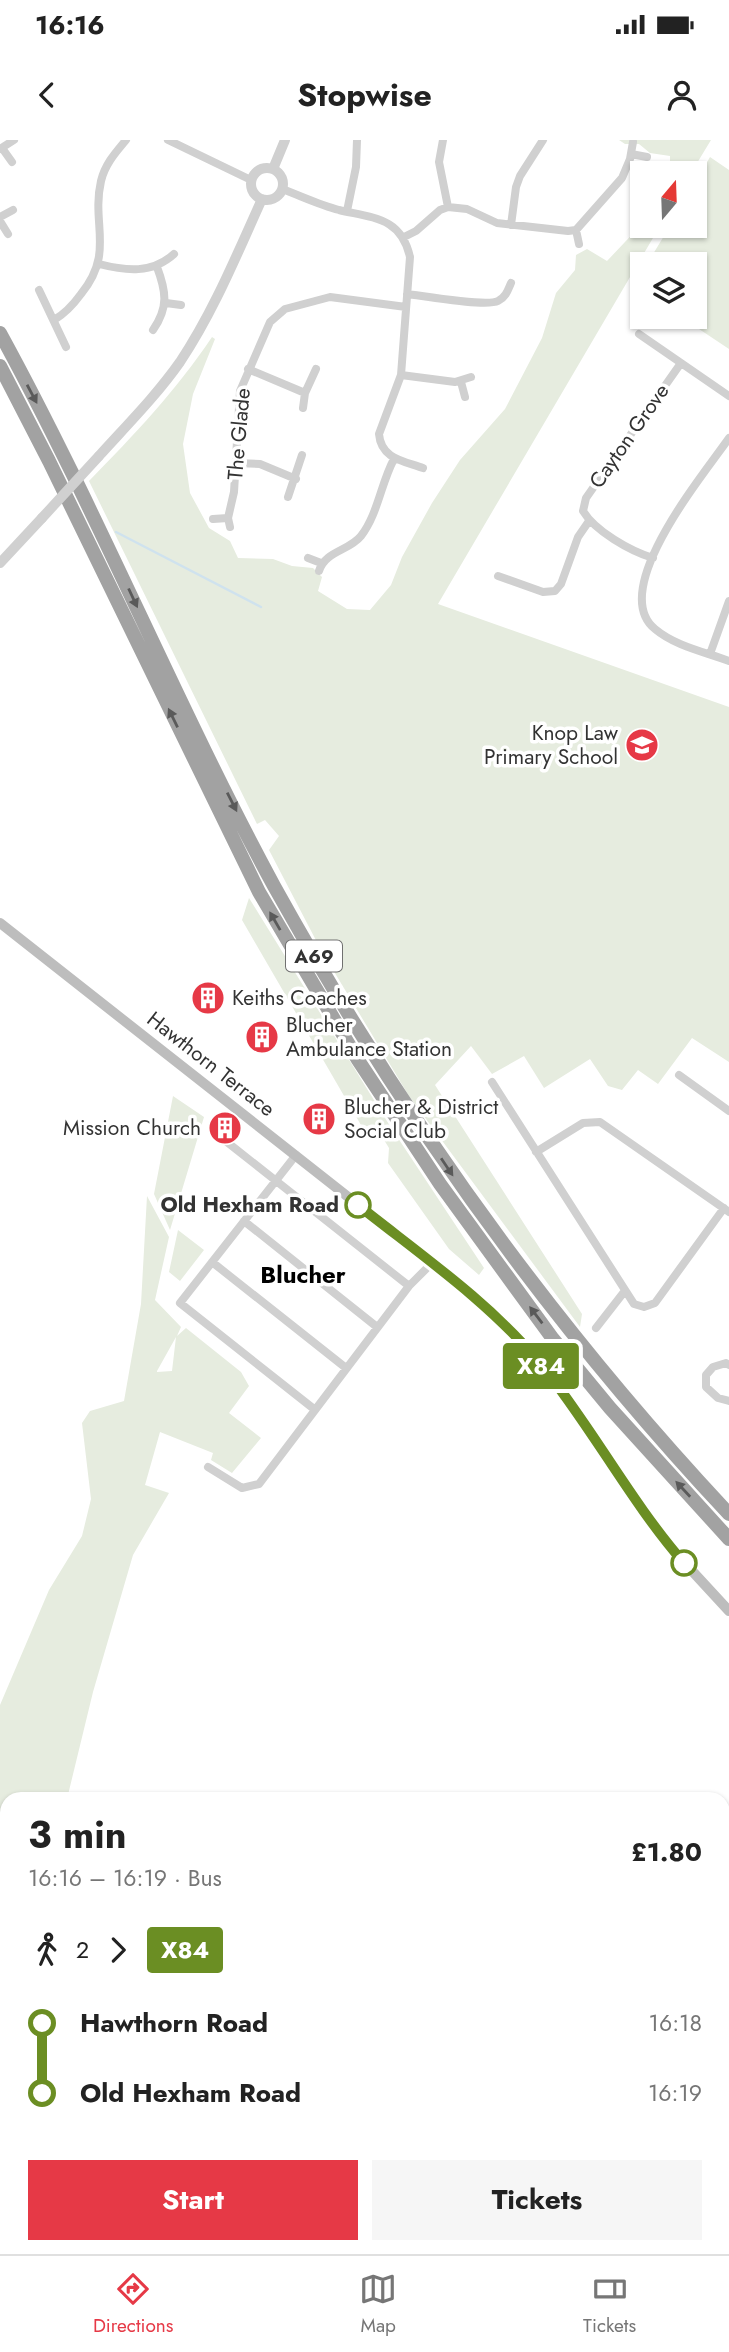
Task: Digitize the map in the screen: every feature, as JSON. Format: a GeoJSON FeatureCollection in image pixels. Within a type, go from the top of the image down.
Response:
{"type":"FeatureCollection","features":[{"type":"Feature","properties":{"kind":"highway","name":"A69"},"geometry":{"type":"LineString","coordinates":[[0,334],[63,452],[208,755],[273,883],[371,1052],[452,1174],[568,1330],[664,1445],[729,1514]]}},
{"type":"Feature","properties":{"kind":"highway","name":"A69"},"geometry":{"type":"LineString","coordinates":[[0,366],[259,892],[358,1060],[440,1184],[553,1339],[618,1417],[729,1539]]}},
{"type":"Feature","properties":{"kind":"main road","name":"Hawthorn Terrace"},"geometry":{"type":"LineString","coordinates":[[0,923],[480,1301],[540,1364],[670,1547],[729,1611]]}},
{"type":"Feature","properties":{"kind":"street"},"geometry":{"type":"LineString","coordinates":[[12,162],[1,148],[14,140]]}},
{"type":"Feature","properties":{"kind":"street"},"geometry":{"type":"LineString","coordinates":[[54,320],[71,307],[93,278],[99,264],[100,182],[106,166],[127,140]]}},
{"type":"Feature","properties":{"kind":"street"},"geometry":{"type":"LineString","coordinates":[[168,140],[251,180]]}},
{"type":"Feature","properties":{"kind":"street"},"geometry":{"type":"LineString","coordinates":[[273,169],[285,140]]}},
{"type":"Feature","properties":{"kind":"street"},"geometry":{"type":"LineString","coordinates":[[347,211],[356,167],[356,140]]}},
{"type":"Feature","properties":{"kind":"street"},"geometry":{"type":"LineString","coordinates":[[443,140],[439,162],[448,207]]}},
{"type":"Feature","properties":{"kind":"street"},"geometry":{"type":"LineString","coordinates":[[511,225],[520,176],[543,140]]}},
{"type":"Feature","properties":{"kind":"street"},"geometry":{"type":"LineString","coordinates":[[404,237],[448,207],[467,209],[484,218],[511,225],[576,230],[616,186],[627,169],[633,142]]}},
{"type":"Feature","properties":{"kind":"street"},"geometry":{"type":"LineString","coordinates":[[631,154],[647,157]]}},
{"type":"Feature","properties":{"kind":"street"},"geometry":{"type":"LineString","coordinates":[[262,169],[273,169],[282,177],[282,189],[274,198],[262,199],[254,192],[251,180],[262,169]]}},
{"type":"Feature","properties":{"kind":"street"},"geometry":{"type":"LineString","coordinates":[[282,189],[386,222],[404,237],[410,257],[401,375],[379,434],[380,443],[394,459],[423,468]]}},
{"type":"Feature","properties":{"kind":"street"},"geometry":{"type":"LineString","coordinates":[[0,563],[142,409],[179,362],[223,286],[262,199]]}},
{"type":"Feature","properties":{"kind":"street"},"geometry":{"type":"LineString","coordinates":[[8,234],[0,219],[13,209]]}},
{"type":"Feature","properties":{"kind":"street"},"geometry":{"type":"LineString","coordinates":[[576,230],[579,244]]}},
{"type":"Feature","properties":{"kind":"street"},"geometry":{"type":"LineString","coordinates":[[99,264],[124,269],[148,269],[157,267],[174,254]]}},
{"type":"Feature","properties":{"kind":"street"},"geometry":{"type":"LineString","coordinates":[[153,330],[166,303],[164,284],[157,267]]}},
{"type":"Feature","properties":{"kind":"street"},"geometry":{"type":"LineString","coordinates":[[407,294],[488,303],[502,299],[510,283]]}},
{"type":"Feature","properties":{"kind":"street"},"geometry":{"type":"LineString","coordinates":[[39,290],[66,347]]}},
{"type":"Feature","properties":{"kind":"street","name":"The Glade"},"geometry":{"type":"LineString","coordinates":[[213,519],[229,522],[234,492],[237,405],[248,369],[270,322],[285,309],[330,298],[341,297],[406,307]]}},
{"type":"Feature","properties":{"kind":"street"},"geometry":{"type":"LineString","coordinates":[[166,303],[181,304]]}},
{"type":"Feature","properties":{"kind":"street","name":"Cayton Grove"},"geometry":{"type":"LineString","coordinates":[[639,334],[729,396]]}},
{"type":"Feature","properties":{"kind":"street","name":"Cayton Grove"},"geometry":{"type":"LineString","coordinates":[[589,521],[583,511],[586,498],[681,363]]}},
{"type":"Feature","properties":{"kind":"street"},"geometry":{"type":"LineString","coordinates":[[248,369],[305,393]]}},
{"type":"Feature","properties":{"kind":"street"},"geometry":{"type":"LineString","coordinates":[[303,408],[305,393],[316,369]]}},
{"type":"Feature","properties":{"kind":"street"},"geometry":{"type":"LineString","coordinates":[[401,375],[461,382],[471,377]]}},
{"type":"Feature","properties":{"kind":"street"},"geometry":{"type":"LineString","coordinates":[[461,382],[465,397]]}},
{"type":"Feature","properties":{"kind":"street"},"geometry":{"type":"LineString","coordinates":[[729,438],[662,536],[641,591],[646,619],[655,629],[671,640],[729,661]]}},
{"type":"Feature","properties":{"kind":"street"},"geometry":{"type":"LineString","coordinates":[[288,497],[302,455]]}},
{"type":"Feature","properties":{"kind":"street"},"geometry":{"type":"LineString","coordinates":[[308,558],[320,567],[328,556],[358,539],[367,527],[394,459]]}},
{"type":"Feature","properties":{"kind":"street"},"geometry":{"type":"LineString","coordinates":[[235,463],[260,464],[296,479]]}},
{"type":"Feature","properties":{"kind":"street"},"geometry":{"type":"LineString","coordinates":[[498,576],[543,592],[555,591],[561,584],[578,537],[589,521],[635,552],[653,558]]}},
{"type":"Feature","properties":{"kind":"street"},"geometry":{"type":"LineString","coordinates":[[710,654],[729,601]]}},
{"type":"Feature","properties":{"kind":"street"},"geometry":{"type":"LineString","coordinates":[[679,1075],[729,1111]]}},
{"type":"Feature","properties":{"kind":"street"},"geometry":{"type":"LineString","coordinates":[[492,1082],[536,1153],[625,1292],[631,1301],[639,1306],[655,1303],[726,1210],[600,1122],[583,1123],[536,1153]]}},
{"type":"Feature","properties":{"kind":"street"},"geometry":{"type":"LineString","coordinates":[[213,1130],[409,1286]]}},
{"type":"Feature","properties":{"kind":"street"},"geometry":{"type":"LineString","coordinates":[[296,1155],[180,1303],[314,1409]]}},
{"type":"Feature","properties":{"kind":"street"},"geometry":{"type":"LineString","coordinates":[[244,1221],[377,1328]]}},
{"type":"Feature","properties":{"kind":"street"},"geometry":{"type":"LineString","coordinates":[[212,1262],[346,1368]]}},
{"type":"Feature","properties":{"kind":"street"},"geometry":{"type":"LineString","coordinates":[[208,1466],[243,1488],[259,1484],[409,1286],[432,1263]]}},
{"type":"Feature","properties":{"kind":"street"},"geometry":{"type":"LineString","coordinates":[[596,1328],[625,1292]]}},
{"type":"Feature","properties":{"kind":"street"},"geometry":{"type":"LineString","coordinates":[[729,1365],[726,1363],[713,1367],[706,1375],[706,1387],[718,1398],[729,1401]]}},
{"type":"Feature","properties":{"kind":"shaded area"},"geometry":{"type":"Polygon","coordinates":[[[619,140],[711,140],[698,161],[670,161],[670,156],[650,153],[639,144],[625,144],[619,140]]]}},
{"type":"Feature","properties":{"kind":"shaded area"},"geometry":{"type":"Polygon","coordinates":[[[710,157],[729,170],[729,349],[699,329],[707,329],[707,252],[654,252],[663,238],[707,238],[707,162],[710,157]]]}},
{"type":"Feature","properties":{"kind":"shaded area"},"geometry":{"type":"Polygon","coordinates":[[[630,237],[653,238],[645,252],[630,252],[630,277],[438,604],[729,707],[729,1062],[692,1038],[658,1084],[638,1070],[622,1090],[608,1086],[590,1059],[544,1088],[524,1056],[492,1074],[471,1046],[435,1085],[582,1314],[580,1327],[409,1096],[321,950],[269,850],[279,836],[265,820],[257,824],[89,481],[154,412],[212,337],[215,339],[193,394],[183,444],[190,493],[209,528],[230,541],[238,558],[273,559],[292,566],[313,568],[322,577],[318,591],[347,609],[370,610],[391,585],[402,557],[460,460],[505,409],[542,338],[556,293],[575,270],[576,255],[587,249],[607,261],[630,237]]]}},
{"type":"Feature","properties":{"kind":"shaded area"},"geometry":{"type":"Polygon","coordinates":[[[249,898],[390,1126],[484,1268],[479,1275],[449,1249],[388,1163],[389,1148],[381,1135],[365,1132],[242,920],[249,898]]]}},
{"type":"Feature","properties":{"kind":"shaded area"},"geometry":{"type":"Polygon","coordinates":[[[173,1096],[204,1117],[170,1230],[154,1194],[173,1096]]]}},
{"type":"Feature","properties":{"kind":"shaded area"},"geometry":{"type":"Polygon","coordinates":[[[147,1196],[169,1237],[155,1300],[181,1327],[177,1336],[186,1328],[241,1372],[249,1386],[229,1413],[261,1438],[232,1473],[211,1460],[213,1453],[160,1432],[145,1485],[169,1493],[133,1555],[93,1692],[69,1792],[0,1792],[0,1705],[49,1590],[82,1536],[91,1499],[82,1423],[90,1411],[124,1401],[141,1304],[147,1196]],[[176,1337],[157,1372],[172,1371],[176,1337]]]}},
{"type":"Feature","properties":{"kind":"shaded area"},"geometry":{"type":"Polygon","coordinates":[[[178,1230],[204,1250],[180,1281],[169,1272],[178,1230]]]}},
{"type":"Feature","properties":{"kind":"waterway"},"geometry":{"type":"LineString","coordinates":[[116,532],[261,607]]}},
{"type":"Feature","properties":{"kind":"bus line","name":"X84"},"geometry":{"type":"LineString","coordinates":[[358,1205],[480,1301],[512,1332],[565,1396],[643,1512],[684,1563]]}},
{"type":"Feature","properties":{"kind":"place","name":"Knop Law Primary School"},"geometry":{"type":"Point","coordinates":[642,745]}},
{"type":"Feature","properties":{"kind":"place","name":"Keiths Coaches"},"geometry":{"type":"Point","coordinates":[208,998]}},
{"type":"Feature","properties":{"kind":"place","name":"Blucher Ambulance Station"},"geometry":{"type":"Point","coordinates":[262,1037]}},
{"type":"Feature","properties":{"kind":"place","name":"Blucher & District Social Club"},"geometry":{"type":"Point","coordinates":[319,1119]}},
{"type":"Feature","properties":{"kind":"place","name":"Mission Church"},"geometry":{"type":"Point","coordinates":[225,1128]}},
{"type":"Feature","properties":{"kind":"place","name":"Old Hexham Road"},"geometry":{"type":"Point","coordinates":[358,1205]}},
{"type":"Feature","properties":{"kind":"district","name":"Blucher"},"geometry":{"type":"Point","coordinates":[303,1275]}}]}
